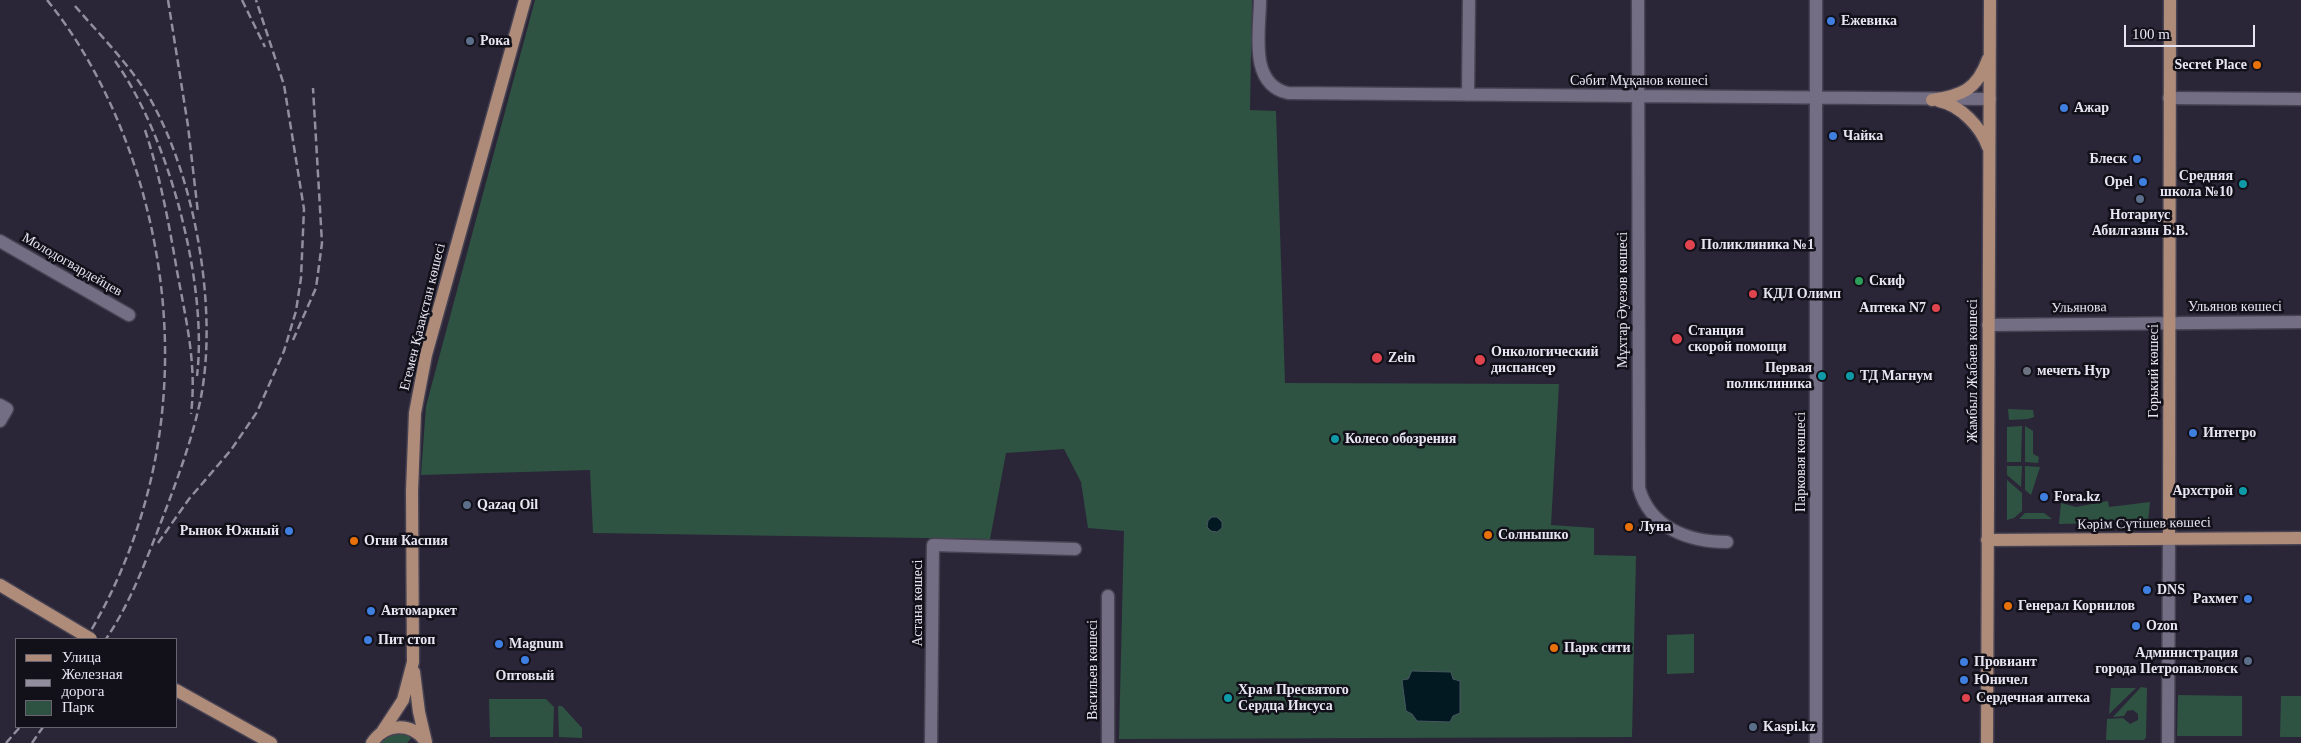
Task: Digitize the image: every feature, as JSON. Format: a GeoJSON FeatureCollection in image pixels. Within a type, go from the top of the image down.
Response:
{"type":"FeatureCollection","features":[{"type":"Feature","properties":{"kind":"main road","name":"Егемен Қазақстан көшесі"},"geometry":{"type":"LineString","coordinates":[[378,736],[403,700],[413,662],[412,491],[418,394],[426,355],[525,0]]}},
{"type":"Feature","properties":{"kind":"main road","name":"Жамбыл Жабаев көшесі"},"geometry":{"type":"LineString","coordinates":[[1987,743],[1990,0]]}},
{"type":"Feature","properties":{"kind":"main road","name":"Горький көшесі"},"geometry":{"type":"LineString","coordinates":[[2168,538],[2170,0]]}},
{"type":"Feature","properties":{"kind":"main road"},"geometry":{"type":"LineString","coordinates":[[1932,100],[1955,96],[1972,86],[1984,69],[1990,48]]}},
{"type":"Feature","properties":{"kind":"main road"},"geometry":{"type":"LineString","coordinates":[[1932,100],[1950,104],[1961,111],[1984,137],[1989,152]]}},
{"type":"Feature","properties":{"kind":"main road","name":"Кәрім Сүтішев көшесі"},"geometry":{"type":"LineString","coordinates":[[1988,540],[2301,538]]}},
{"type":"Feature","properties":{"kind":"main road"},"geometry":{"type":"LineString","coordinates":[[0,585],[89,638]]}},
{"type":"Feature","properties":{"kind":"main road"},"geometry":{"type":"LineString","coordinates":[[413,662],[426,742]]}},
{"type":"Feature","properties":{"kind":"main road"},"geometry":{"type":"LineString","coordinates":[[178,691],[271,743]]}},
{"type":"Feature","properties":{"kind":"main road"},"geometry":{"type":"LineString","coordinates":[[363,743],[394,727],[406,727],[418,732],[426,742]]}},
{"type":"Feature","properties":{"kind":"street","name":"Сәбит Мұқанов көшесі"},"geometry":{"type":"LineString","coordinates":[[1260,0],[1260,54],[1262,70],[1269,84],[1277,90],[1288,94],[1990,99]]}},
{"type":"Feature","properties":{"kind":"street"},"geometry":{"type":"LineString","coordinates":[[1468,0],[1468,95]]}},
{"type":"Feature","properties":{"kind":"street","name":"Мұхтар Әуезов көшесі"},"geometry":{"type":"LineString","coordinates":[[1638,0],[1639,488],[1647,508],[1668,528],[1696,540],[1727,542]]}},
{"type":"Feature","properties":{"kind":"street","name":"Парковая көшесі"},"geometry":{"type":"LineString","coordinates":[[1816,0],[1816,743]]}},
{"type":"Feature","properties":{"kind":"street"},"geometry":{"type":"LineString","coordinates":[[2169,98],[2301,99]]}},
{"type":"Feature","properties":{"kind":"street","name":"Молодогвардейцев"},"geometry":{"type":"LineString","coordinates":[[0,241],[129,315]]}},
{"type":"Feature","properties":{"kind":"street","name":"Ульянов көшесі"},"geometry":{"type":"LineString","coordinates":[[2170,322],[2301,322]]}},
{"type":"Feature","properties":{"kind":"street","name":"Ульянова"},"geometry":{"type":"LineString","coordinates":[[1988,325],[2170,322]]}},
{"type":"Feature","properties":{"kind":"street"},"geometry":{"type":"LineString","coordinates":[[0,421],[4,407]]}},
{"type":"Feature","properties":{"kind":"street","name":"Горький көшесі"},"geometry":{"type":"LineString","coordinates":[[2168,538],[2168,743]]}},
{"type":"Feature","properties":{"kind":"street","name":"Астана көшесі"},"geometry":{"type":"LineString","coordinates":[[931,743],[933,545],[1075,550]]}},
{"type":"Feature","properties":{"kind":"street","name":"Васильев көшесі"},"geometry":{"type":"LineString","coordinates":[[1108,596],[1108,743]]}},
{"type":"Feature","properties":{"kind":"green space"},"geometry":{"type":"Polygon","coordinates":[[[535,0],[1252,0],[1250,110],[1276,111],[1285,383],[1559,384],[1551,525],[1594,528],[1594,555],[1636,556],[1632,737],[1119,739],[1124,531],[1088,528],[1081,482],[1064,449],[1006,453],[990,539],[593,533],[590,470],[421,475],[426,406],[535,0]]]}},
{"type":"Feature","properties":{"kind":"green space"},"geometry":{"type":"Polygon","coordinates":[[[2008,409],[2033,410],[2034,417],[2009,420],[2008,409]]]}},
{"type":"Feature","properties":{"kind":"green space"},"geometry":{"type":"Polygon","coordinates":[[[2022,426],[2021,462],[2007,462],[2007,427],[2022,426]]]}},
{"type":"Feature","properties":{"kind":"green space"},"geometry":{"type":"Polygon","coordinates":[[[2025,426],[2033,431],[2033,454],[2039,457],[2038,463],[2025,462],[2025,426]]]}},
{"type":"Feature","properties":{"kind":"green space"},"geometry":{"type":"Polygon","coordinates":[[[2007,466],[2022,466],[2021,487],[2007,475],[2007,466]]]}},
{"type":"Feature","properties":{"kind":"green space"},"geometry":{"type":"Polygon","coordinates":[[[2025,466],[2040,467],[2031,495],[2025,490],[2025,466]]]}},
{"type":"Feature","properties":{"kind":"green space"},"geometry":{"type":"Polygon","coordinates":[[[2007,480],[2022,493],[2022,511],[2014,518],[2007,520],[2007,480]]]}},
{"type":"Feature","properties":{"kind":"green space"},"geometry":{"type":"Polygon","coordinates":[[[2108,501],[2109,507],[2150,502],[2148,522],[2059,524],[2061,503],[2076,507],[2108,501]]]}},
{"type":"Feature","properties":{"kind":"green space"},"geometry":{"type":"Polygon","coordinates":[[[2025,513],[2044,513],[2052,519],[2019,519],[2025,513]]]}},
{"type":"Feature","properties":{"kind":"green space"},"geometry":{"type":"Polygon","coordinates":[[[1694,634],[1694,673],[1667,674],[1667,635],[1694,634]]]}},
{"type":"Feature","properties":{"kind":"green space"},"geometry":{"type":"Polygon","coordinates":[[[2141,687],[2147,688],[2146,737],[2144,740],[2106,740],[2107,719],[2123,718],[2130,724],[2138,720],[2138,714],[2133,710],[2127,711],[2124,716],[2113,717],[2141,687]]]}},
{"type":"Feature","properties":{"kind":"green space"},"geometry":{"type":"Polygon","coordinates":[[[2111,688],[2136,688],[2109,714],[2111,688]]]}},
{"type":"Feature","properties":{"kind":"green space"},"geometry":{"type":"Polygon","coordinates":[[[2178,695],[2242,696],[2242,736],[2177,736],[2178,695]]]}},
{"type":"Feature","properties":{"kind":"green space"},"geometry":{"type":"Polygon","coordinates":[[[2281,696],[2301,696],[2301,737],[2280,737],[2281,696]]]}},
{"type":"Feature","properties":{"kind":"green space"},"geometry":{"type":"Polygon","coordinates":[[[489,699],[546,699],[554,707],[553,737],[490,737],[489,699]]]}},
{"type":"Feature","properties":{"kind":"green space"},"geometry":{"type":"Polygon","coordinates":[[[558,706],[562,706],[582,728],[582,738],[559,737],[558,706]]]}},
{"type":"Feature","properties":{"kind":"green space"},"geometry":{"type":"Polygon","coordinates":[[[396,732],[413,736],[407,743],[379,743],[383,739],[396,732]]]}},
{"type":"Feature","properties":{"kind":"water"},"geometry":{"type":"Polygon","coordinates":[[[1212,517],[1217,517],[1222,522],[1222,528],[1217,532],[1211,531],[1207,527],[1208,521],[1212,517]]]}},
{"type":"Feature","properties":{"kind":"water"},"geometry":{"type":"Polygon","coordinates":[[[1412,671],[1451,672],[1453,679],[1460,681],[1460,713],[1453,716],[1450,722],[1417,721],[1412,714],[1406,711],[1402,680],[1408,679],[1412,671]]]}},
{"type":"Feature","properties":{"kind":"railway"},"geometry":{"type":"LineString","coordinates":[[47,0],[89,61],[120,127],[137,173],[152,233],[162,293],[165,352],[162,412],[153,471],[137,528],[115,585],[87,638]]}},
{"type":"Feature","properties":{"kind":"railway"},"geometry":{"type":"LineString","coordinates":[[168,0],[188,126],[198,213]]}},
{"type":"Feature","properties":{"kind":"railway"},"geometry":{"type":"LineString","coordinates":[[242,0],[265,47]]}},
{"type":"Feature","properties":{"kind":"railway"},"geometry":{"type":"LineString","coordinates":[[158,543],[189,499],[231,450],[257,412],[284,351],[296,311],[301,278],[304,209],[284,85],[256,0]]}},
{"type":"Feature","properties":{"kind":"railway"},"geometry":{"type":"LineString","coordinates":[[75,6],[133,73],[149,97],[165,129],[179,165],[199,243],[207,324],[206,362],[201,397],[188,448],[141,572],[129,600],[107,638]]}},
{"type":"Feature","properties":{"kind":"railway"},"geometry":{"type":"LineString","coordinates":[[115,61],[134,92],[152,129],[168,169],[180,212],[190,256],[196,299],[199,339],[197,376]]}},
{"type":"Feature","properties":{"kind":"railway"},"geometry":{"type":"LineString","coordinates":[[293,340],[316,288],[322,243],[313,88]]}},
{"type":"Feature","properties":{"kind":"railway"},"geometry":{"type":"LineString","coordinates":[[145,130],[164,200],[187,325],[193,377],[191,414]]}},
{"type":"Feature","properties":{"kind":"railway"},"geometry":{"type":"LineString","coordinates":[[6,743],[19,728]]}},
{"type":"Feature","properties":{"kind":"railway"},"geometry":{"type":"LineString","coordinates":[[32,743],[42,728]]}},
{"type":"Feature","properties":{"kind":"place","name":"Ежевика"},"geometry":{"type":"Point","coordinates":[1831,21]}},
{"type":"Feature","properties":{"kind":"place","name":"Рока"},"geometry":{"type":"Point","coordinates":[470,41]}},
{"type":"Feature","properties":{"kind":"place","name":"Secret Place"},"geometry":{"type":"Point","coordinates":[2257,65]}},
{"type":"Feature","properties":{"kind":"place","name":"Ажар"},"geometry":{"type":"Point","coordinates":[2064,108]}},
{"type":"Feature","properties":{"kind":"place","name":"Чайка"},"geometry":{"type":"Point","coordinates":[1833,136]}},
{"type":"Feature","properties":{"kind":"place","name":"Блеск"},"geometry":{"type":"Point","coordinates":[2137,159]}},
{"type":"Feature","properties":{"kind":"place","name":"Opel"},"geometry":{"type":"Point","coordinates":[2143,182]}},
{"type":"Feature","properties":{"kind":"place","name":"Средняя школа №10"},"geometry":{"type":"Point","coordinates":[2243,184]}},
{"type":"Feature","properties":{"kind":"place","name":"Нотариус Абилгазин Б.В."},"geometry":{"type":"Point","coordinates":[2140,199]}},
{"type":"Feature","properties":{"kind":"place","name":"Поликлиника №1"},"geometry":{"type":"Point","coordinates":[1690,245]}},
{"type":"Feature","properties":{"kind":"place","name":"Скиф"},"geometry":{"type":"Point","coordinates":[1859,281]}},
{"type":"Feature","properties":{"kind":"place","name":"КДЛ Олимп"},"geometry":{"type":"Point","coordinates":[1753,294]}},
{"type":"Feature","properties":{"kind":"place","name":"Аптека N7"},"geometry":{"type":"Point","coordinates":[1936,308]}},
{"type":"Feature","properties":{"kind":"place","name":"Станция скорой помощи"},"geometry":{"type":"Point","coordinates":[1677,339]}},
{"type":"Feature","properties":{"kind":"place","name":"Zein"},"geometry":{"type":"Point","coordinates":[1377,358]}},
{"type":"Feature","properties":{"kind":"place","name":"Онкологический диспансер"},"geometry":{"type":"Point","coordinates":[1480,360]}},
{"type":"Feature","properties":{"kind":"place","name":"мечеть Нур"},"geometry":{"type":"Point","coordinates":[2027,371]}},
{"type":"Feature","properties":{"kind":"place","name":"Первая поликлиника"},"geometry":{"type":"Point","coordinates":[1822,376]}},
{"type":"Feature","properties":{"kind":"place","name":"ТД Магнум"},"geometry":{"type":"Point","coordinates":[1850,376]}},
{"type":"Feature","properties":{"kind":"place","name":"Интегро"},"geometry":{"type":"Point","coordinates":[2193,433]}},
{"type":"Feature","properties":{"kind":"place","name":"Колесо обозрения"},"geometry":{"type":"Point","coordinates":[1335,439]}},
{"type":"Feature","properties":{"kind":"place","name":"Архстрой"},"geometry":{"type":"Point","coordinates":[2243,491]}},
{"type":"Feature","properties":{"kind":"place","name":"Fora.kz"},"geometry":{"type":"Point","coordinates":[2044,497]}},
{"type":"Feature","properties":{"kind":"place","name":"Qazaq Oil"},"geometry":{"type":"Point","coordinates":[467,505]}},
{"type":"Feature","properties":{"kind":"place","name":"Луна"},"geometry":{"type":"Point","coordinates":[1629,527]}},
{"type":"Feature","properties":{"kind":"place","name":"Рынок Южный"},"geometry":{"type":"Point","coordinates":[289,531]}},
{"type":"Feature","properties":{"kind":"place","name":"Солнышко"},"geometry":{"type":"Point","coordinates":[1488,535]}},
{"type":"Feature","properties":{"kind":"place","name":"Огни Каспия"},"geometry":{"type":"Point","coordinates":[354,541]}},
{"type":"Feature","properties":{"kind":"place","name":"DNS"},"geometry":{"type":"Point","coordinates":[2147,590]}},
{"type":"Feature","properties":{"kind":"place","name":"Рахмет"},"geometry":{"type":"Point","coordinates":[2248,599]}},
{"type":"Feature","properties":{"kind":"place","name":"Генерал Корнилов"},"geometry":{"type":"Point","coordinates":[2008,606]}},
{"type":"Feature","properties":{"kind":"place","name":"Автомаркет"},"geometry":{"type":"Point","coordinates":[371,611]}},
{"type":"Feature","properties":{"kind":"place","name":"Ozon"},"geometry":{"type":"Point","coordinates":[2136,626]}},
{"type":"Feature","properties":{"kind":"place","name":"Пит стоп"},"geometry":{"type":"Point","coordinates":[368,640]}},
{"type":"Feature","properties":{"kind":"place","name":"Magnum"},"geometry":{"type":"Point","coordinates":[499,644]}},
{"type":"Feature","properties":{"kind":"place","name":"Парк сити"},"geometry":{"type":"Point","coordinates":[1554,648]}},
{"type":"Feature","properties":{"kind":"place","name":"Оптовый"},"geometry":{"type":"Point","coordinates":[525,660]}},
{"type":"Feature","properties":{"kind":"place","name":"Администрация города Петропавловск"},"geometry":{"type":"Point","coordinates":[2248,661]}},
{"type":"Feature","properties":{"kind":"place","name":"Провиант"},"geometry":{"type":"Point","coordinates":[1964,662]}},
{"type":"Feature","properties":{"kind":"place","name":"Юничел"},"geometry":{"type":"Point","coordinates":[1964,680]}},
{"type":"Feature","properties":{"kind":"place","name":"Храм Пресвятого Сердца Иисуса"},"geometry":{"type":"Point","coordinates":[1228,698]}},
{"type":"Feature","properties":{"kind":"place","name":"Сердечная аптека"},"geometry":{"type":"Point","coordinates":[1966,698]}},
{"type":"Feature","properties":{"kind":"place","name":"Kaspi.kz"},"geometry":{"type":"Point","coordinates":[1753,727]}}]}
